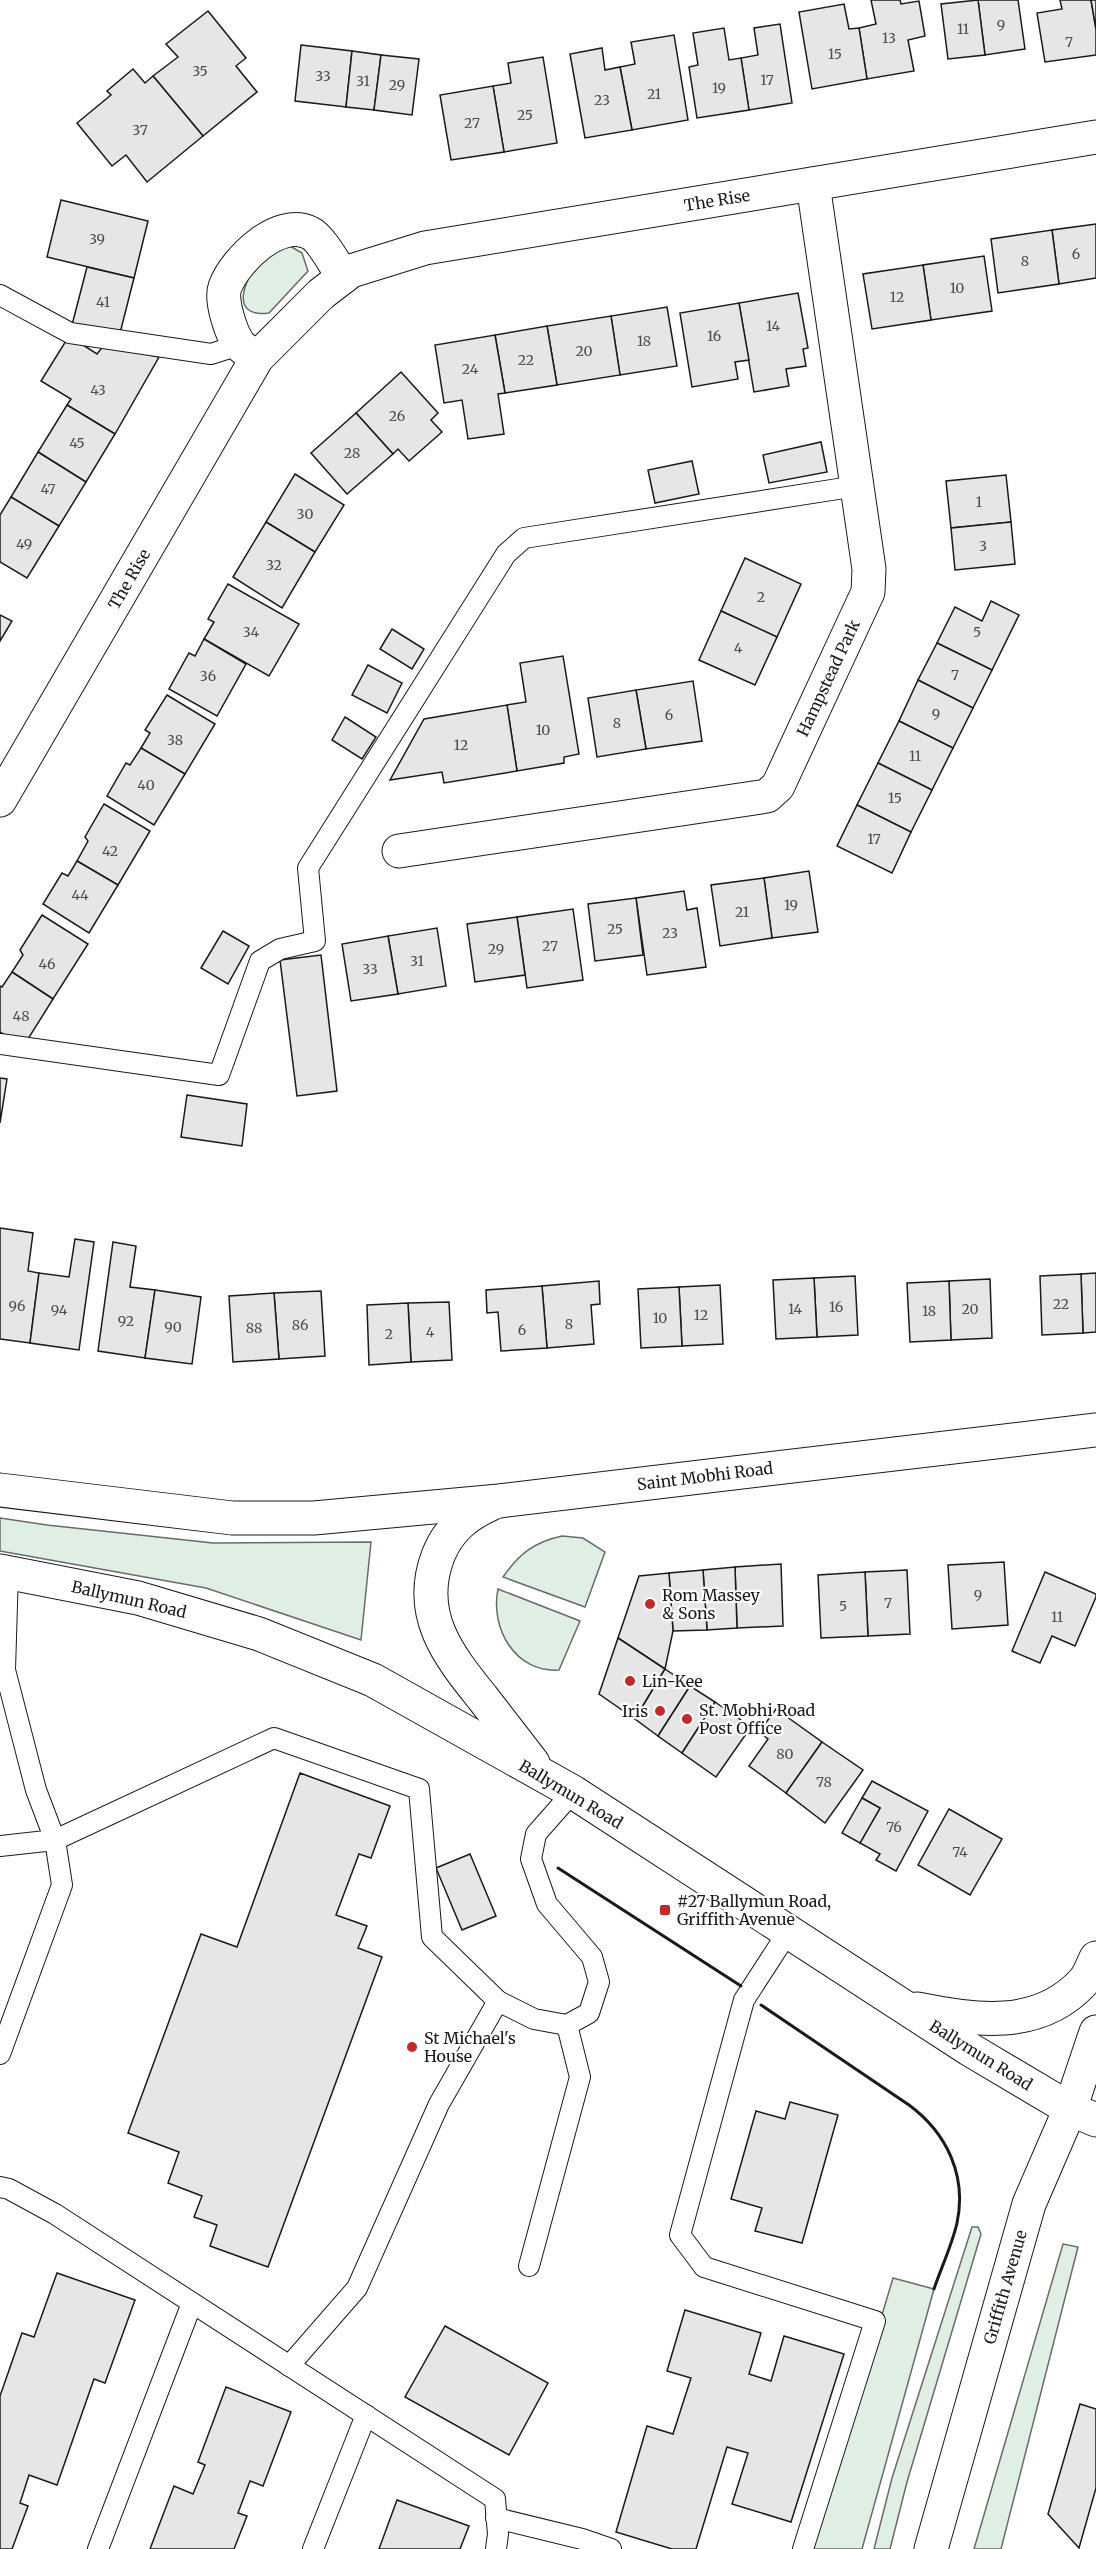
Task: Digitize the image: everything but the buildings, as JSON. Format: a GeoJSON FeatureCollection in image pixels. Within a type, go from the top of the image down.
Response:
{"type":"FeatureCollection","features":[{"type":"Feature","properties":{"kind":"main road","name":"The Rise"},"geometry":{"type":"LineString","coordinates":[[0,800],[248,351],[351,271],[425,248],[1096,137]]}},
{"type":"Feature","properties":{"kind":"main road","name":"Hampstead Park"},"geometry":{"type":"LineString","coordinates":[[399,851],[767,796],[778,786],[868,592],[869,569],[813,184]]}},
{"type":"Feature","properties":{"kind":"main road"},"geometry":{"type":"LineString","coordinates":[[248,351],[223,306],[225,288],[241,262],[257,244],[279,233],[299,229],[312,233],[343,277]]}},
{"type":"Feature","properties":{"kind":"main road","name":"Saint Mobhi Road"},"geometry":{"type":"LineString","coordinates":[[0,1490],[232,1518],[314,1518],[499,1501],[1096,1430]]}},
{"type":"Feature","properties":{"kind":"main road"},"geometry":{"type":"LineString","coordinates":[[499,1501],[469,1515],[447,1537],[433,1572],[431,1601],[435,1623],[445,1648],[542,1775]]}},
{"type":"Feature","properties":{"kind":"main road","name":"Ballymun Road"},"geometry":{"type":"LineString","coordinates":[[4,1572],[138,1598],[259,1634],[373,1680],[573,1792],[901,2006],[1083,2115]]}},
{"type":"Feature","properties":{"kind":"main road"},"geometry":{"type":"LineString","coordinates":[[901,2006],[969,2019],[994,2020],[1027,2015],[1053,2006],[1084,1982],[1096,1958]]}},
{"type":"Feature","properties":{"kind":"main road","name":"Griffith Avenue"},"geometry":{"type":"LineString","coordinates":[[932,2549],[1029,2204],[1083,2115],[1096,2032]]}},
{"type":"Feature","properties":{"kind":"lane"},"geometry":{"type":"LineString","coordinates":[[0,295],[70,333],[211,354],[248,351]]}},
{"type":"Feature","properties":{"kind":"lane"},"geometry":{"type":"LineString","coordinates":[[0,1044],[219,1075],[260,961],[280,949],[315,941],[308,868],[506,554],[524,538],[857,486]]}},
{"type":"Feature","properties":{"kind":"lane"},"geometry":{"type":"LineString","coordinates":[[0,2054],[62,1885],[55,1840],[36,1790],[5,1670],[4,1572]]}},
{"type":"Feature","properties":{"kind":"lane"},"geometry":{"type":"LineString","coordinates":[[0,1846],[55,1840],[274,1738],[419,1789],[432,1937],[498,2001],[534,2019],[567,2025],[589,2013],[598,1982],[592,1957],[547,1904],[531,1859],[536,1834],[573,1792]]}},
{"type":"Feature","properties":{"kind":"lane"},"geometry":{"type":"LineString","coordinates":[[788,1932],[744,2000],[680,2235],[704,2267],[875,2321],[803,2549]]}},
{"type":"Feature","properties":{"kind":"lane"},"geometry":{"type":"LineString","coordinates":[[289,2366],[357,2288],[439,2104],[498,2001]]}},
{"type":"Feature","properties":{"kind":"lane"},"geometry":{"type":"LineString","coordinates":[[529,2266],[580,2077],[567,2025]]}},
{"type":"Feature","properties":{"kind":"lane"},"geometry":{"type":"LineString","coordinates":[[0,2187],[9,2188],[55,2214],[495,2499],[498,2534],[496,2549]]}},
{"type":"Feature","properties":{"kind":"lane"},"geometry":{"type":"LineString","coordinates":[[98,2549],[192,2303]]}},
{"type":"Feature","properties":{"kind":"lane"},"geometry":{"type":"LineString","coordinates":[[313,2549],[366,2415]]}},
{"type":"Feature","properties":{"kind":"lane"},"geometry":{"type":"LineString","coordinates":[[496,2518],[582,2539],[611,2549]]}},
{"type":"Feature","properties":{"kind":"green space"},"geometry":{"type":"Polygon","coordinates":[[[290,246],[302,253],[308,271],[269,313],[256,313],[248,309],[244,302],[244,293],[246,284],[257,265],[267,256],[290,246]]]}},
{"type":"Feature","properties":{"kind":"green space"},"geometry":{"type":"Polygon","coordinates":[[[0,1518],[213,1543],[371,1542],[361,1640],[206,1588],[0,1551],[0,1518]]]}},
{"type":"Feature","properties":{"kind":"green space"},"geometry":{"type":"Polygon","coordinates":[[[562,1536],[583,1538],[605,1552],[585,1607],[503,1577],[528,1550],[562,1536]]]}},
{"type":"Feature","properties":{"kind":"green space"},"geometry":{"type":"Polygon","coordinates":[[[498,1589],[580,1621],[559,1670],[543,1669],[530,1664],[518,1656],[509,1645],[498,1619],[498,1589]]]}},
{"type":"Feature","properties":{"kind":"green space"},"geometry":{"type":"Polygon","coordinates":[[[972,2227],[978,2227],[981,2234],[907,2482],[890,2549],[874,2549],[892,2478],[972,2227]]]}},
{"type":"Feature","properties":{"kind":"green space"},"geometry":{"type":"Polygon","coordinates":[[[1063,2244],[1078,2247],[1001,2549],[974,2549],[1063,2244]]]}},
{"type":"Feature","properties":{"kind":"green space"},"geometry":{"type":"Polygon","coordinates":[[[893,2278],[934,2289],[862,2549],[812,2549],[893,2278]]]}},
{"type":"Feature","properties":{"kind":"wall"},"geometry":{"type":"LineString","coordinates":[[558,1868],[741,1986]]}},
{"type":"Feature","properties":{"kind":"wall"},"geometry":{"type":"LineString","coordinates":[[761,2005],[909,2105],[922,2116],[944,2142],[956,2172],[959,2206],[955,2231],[934,2289]]}},
{"type":"Feature","properties":{"kind":"place","name":"Rom Massey & Sons"},"geometry":{"type":"Point","coordinates":[650,1604]}},
{"type":"Feature","properties":{"kind":"place","name":"Lin-Kee"},"geometry":{"type":"Point","coordinates":[630,1681]}},
{"type":"Feature","properties":{"kind":"place","name":"Iris"},"geometry":{"type":"Point","coordinates":[660,1711]}},
{"type":"Feature","properties":{"kind":"place","name":"St. Mobhi Road Post Office"},"geometry":{"type":"Point","coordinates":[687,1719]}},
{"type":"Feature","properties":{"kind":"place","name":"#27 Ballymun Road, Griffith Avenue"},"geometry":{"type":"Point","coordinates":[665,1910]}},
{"type":"Feature","properties":{"kind":"place","name":"St Michael's House"},"geometry":{"type":"Point","coordinates":[412,2047]}}]}
